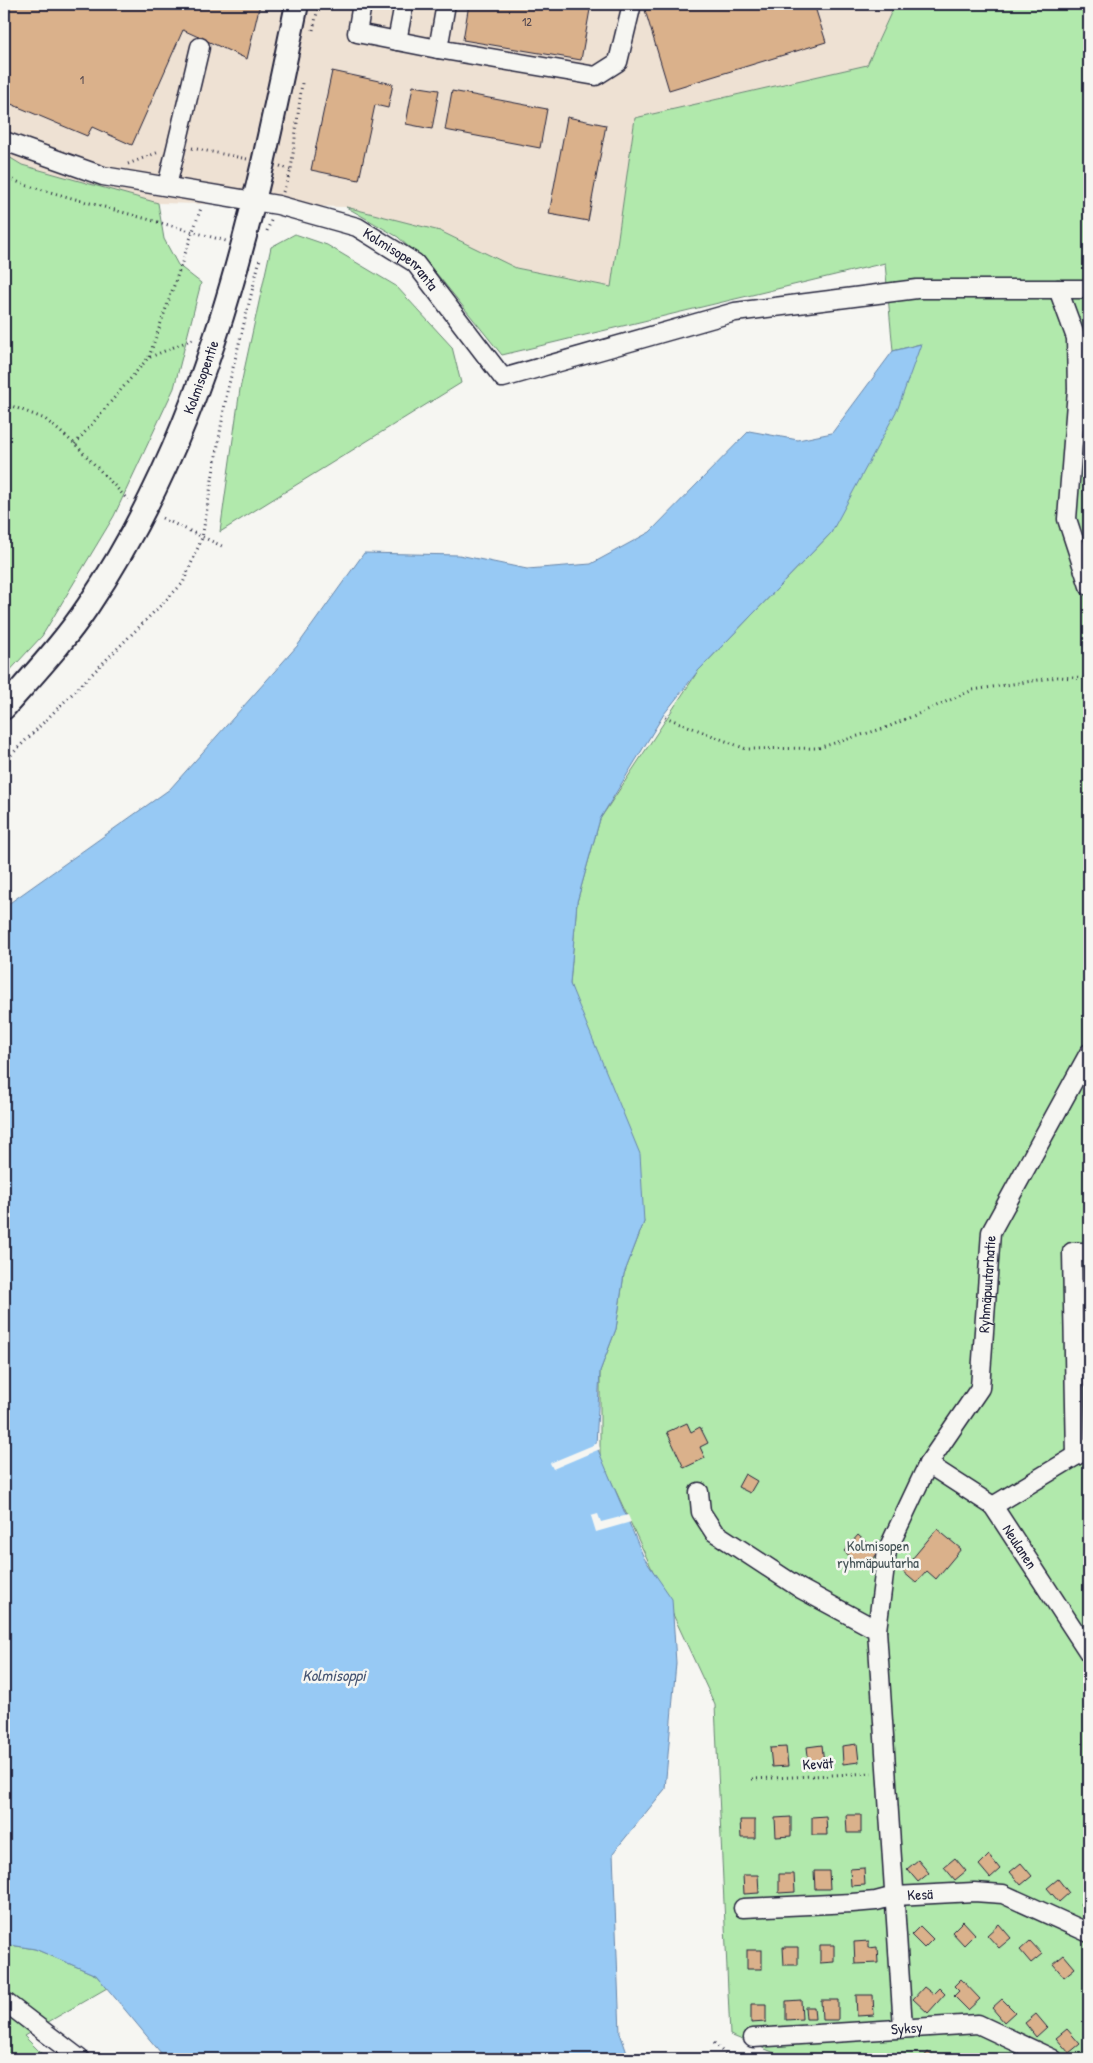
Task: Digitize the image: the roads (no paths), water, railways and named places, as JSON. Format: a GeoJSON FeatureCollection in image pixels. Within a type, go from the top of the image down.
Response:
{"type":"FeatureCollection","features":[{"type":"Feature","properties":{"kind":"main road","name":"Kolmisopentie"},"geometry":{"type":"LineString","coordinates":[[4,708],[37,671],[88,607],[147,508],[195,397],[218,328],[252,252],[256,201],[297,4]]}},
{"type":"Feature","properties":{"kind":"street"},"geometry":{"type":"LineString","coordinates":[[362,4],[357,34],[596,76],[618,62],[632,4]]}},
{"type":"Feature","properties":{"kind":"street"},"geometry":{"type":"LineString","coordinates":[[397,41],[404,4]]}},
{"type":"Feature","properties":{"kind":"street"},"geometry":{"type":"LineString","coordinates":[[438,49],[446,4]]}},
{"type":"Feature","properties":{"kind":"street"},"geometry":{"type":"LineString","coordinates":[[167,186],[200,47]]}},
{"type":"Feature","properties":{"kind":"street","name":"Kolmisopenranta"},"geometry":{"type":"LineString","coordinates":[[4,141],[103,176],[278,205],[357,227],[415,263],[503,378],[736,312],[917,290],[1058,289]]}},
{"type":"Feature","properties":{"kind":"street"},"geometry":{"type":"LineString","coordinates":[[1089,289],[1058,289],[1076,338],[1077,390],[1067,519],[1089,586]]}},
{"type":"Feature","properties":{"kind":"street"},"geometry":{"type":"LineString","coordinates":[[1077,390],[1089,368]]}},
{"type":"Feature","properties":{"kind":"street","name":"Ryhmäpuutarhatie"},"geometry":{"type":"LineString","coordinates":[[903,2027],[896,1896],[885,1772],[877,1630],[887,1551],[928,1464],[980,1388],[991,1232],[1089,1053]]}},
{"type":"Feature","properties":{"kind":"street"},"geometry":{"type":"LineString","coordinates":[[993,1506],[1082,1452],[1072,1252],[1089,1252]]}},
{"type":"Feature","properties":{"kind":"street","name":"Neulanen"},"geometry":{"type":"LineString","coordinates":[[928,1464],[993,1506],[1089,1653]]}},
{"type":"Feature","properties":{"kind":"street"},"geometry":{"type":"LineString","coordinates":[[699,1492],[702,1512],[714,1532],[801,1589],[877,1630]]}},
{"type":"Feature","properties":{"kind":"street","name":"Kesä"},"geometry":{"type":"LineString","coordinates":[[744,1908],[852,1903],[876,1901],[896,1896],[974,1892],[1003,1894],[1089,1933]]}},
{"type":"Feature","properties":{"kind":"street"},"geometry":{"type":"LineString","coordinates":[[4,2001],[80,2059]]}},
{"type":"Feature","properties":{"kind":"street","name":"Syksy"},"geometry":{"type":"LineString","coordinates":[[753,2038],[903,2027],[978,2024],[1053,2059]]}},
{"type":"Feature","properties":{"kind":"water","name":"Kolmisoppi"},"geometry":{"type":"Polygon","coordinates":[[[921,344],[898,408],[831,533],[698,671],[664,714],[600,819],[577,902],[570,984],[640,1154],[644,1222],[624,1274],[616,1329],[600,1371],[596,1445],[644,1558],[672,1599],[676,1663],[665,1789],[613,1853],[620,2033],[629,2059],[166,2059],[96,1975],[35,1949],[4,1944],[4,907],[170,789],[298,645],[364,553],[459,555],[527,569],[591,564],[650,532],[749,431],[798,440],[832,433],[893,351],[921,344]]]}},
{"type":"Feature","properties":{"kind":"park label","name":"Kolmisopen ryhmäpuutarha"},"geometry":{"type":"Point","coordinates":[878,1554]}}]}
